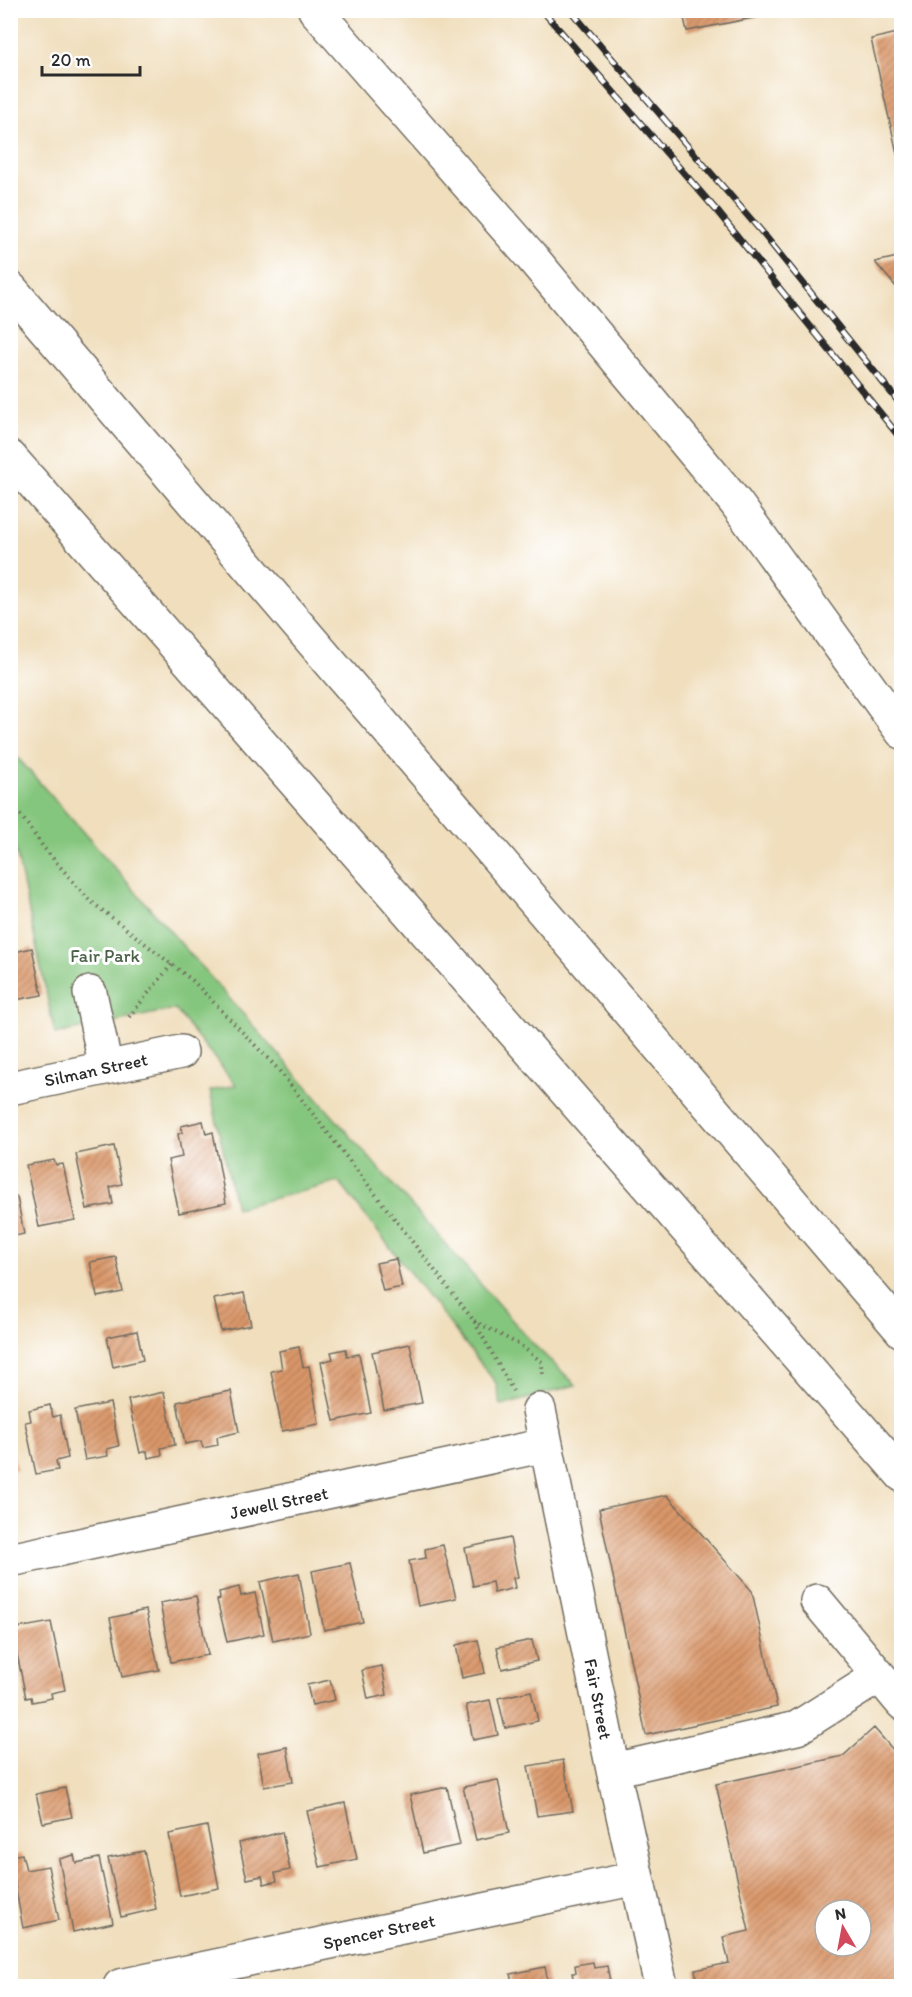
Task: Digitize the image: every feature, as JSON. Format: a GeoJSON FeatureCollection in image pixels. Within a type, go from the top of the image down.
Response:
{"type":"FeatureCollection","features":[{"type":"Feature","properties":{"kind":"street"},"geometry":{"type":"LineString","coordinates":[[315,10],[529,254],[736,502],[902,732]]}},
{"type":"Feature","properties":{"kind":"street"},"geometry":{"type":"LineString","coordinates":[[10,288],[902,1331]]}},
{"type":"Feature","properties":{"kind":"street"},"geometry":{"type":"LineString","coordinates":[[10,457],[902,1475]]}},
{"type":"Feature","properties":{"kind":"street"},"geometry":{"type":"LineString","coordinates":[[90,993],[106,1068]]}},
{"type":"Feature","properties":{"kind":"street","name":"Silman Street"},"geometry":{"type":"LineString","coordinates":[[10,1088],[181,1052]]}},
{"type":"Feature","properties":{"kind":"street","name":"Fair Street"},"geometry":{"type":"LineString","coordinates":[[535,1395],[613,1770],[661,1986]]}},
{"type":"Feature","properties":{"kind":"street","name":"Jewell Street"},"geometry":{"type":"LineString","coordinates":[[10,1560],[546,1445]]}},
{"type":"Feature","properties":{"kind":"street"},"geometry":{"type":"LineString","coordinates":[[817,1601],[902,1703]]}},
{"type":"Feature","properties":{"kind":"street"},"geometry":{"type":"LineString","coordinates":[[613,1770],[797,1728],[879,1676]]}},
{"type":"Feature","properties":{"kind":"street","name":"Spencer Street"},"geometry":{"type":"LineString","coordinates":[[120,1986],[637,1878]]}},
{"type":"Feature","properties":{"kind":"path"},"geometry":{"type":"LineString","coordinates":[[10,800],[44,848],[88,899],[209,995],[278,1069],[474,1321],[513,1392],[535,1395],[543,1377],[542,1362],[520,1345],[474,1321]]}},
{"type":"Feature","properties":{"kind":"path"},"geometry":{"type":"LineString","coordinates":[[122,1024],[172,964]]}},
{"type":"Feature","properties":{"kind":"green space","name":"Fair Park"},"geometry":{"type":"Polygon","coordinates":[[[10,749],[534,1345],[576,1385],[501,1406],[496,1383],[339,1182],[236,1208],[210,1091],[236,1085],[175,1009],[55,1034],[11,827],[10,749]]]}},
{"type":"Feature","properties":{"kind":"building"},"geometry":{"type":"Polygon","coordinates":[[[682,10],[783,10],[783,12],[687,31],[682,10]]]}},
{"type":"Feature","properties":{"kind":"building"},"geometry":{"type":"Polygon","coordinates":[[[902,32],[902,170],[901,171],[871,39],[902,32]]]}},
{"type":"Feature","properties":{"kind":"building"},"geometry":{"type":"Polygon","coordinates":[[[902,256],[902,294],[875,262],[902,256]]]}},
{"type":"Feature","properties":{"kind":"building"},"geometry":{"type":"Polygon","coordinates":[[[32,948],[42,995],[10,1001],[10,953],[32,948]]]}},
{"type":"Feature","properties":{"kind":"building"},"geometry":{"type":"Polygon","coordinates":[[[203,1121],[206,1134],[213,1132],[226,1203],[179,1213],[168,1160],[182,1157],[178,1134],[182,1133],[181,1126],[203,1121]]]}},
{"type":"Feature","properties":{"kind":"building"},"geometry":{"type":"Polygon","coordinates":[[[114,1146],[122,1184],[110,1187],[113,1204],[87,1209],[76,1154],[114,1146]]]}},
{"type":"Feature","properties":{"kind":"building"},"geometry":{"type":"Polygon","coordinates":[[[54,1160],[56,1165],[63,1164],[75,1220],[39,1227],[26,1165],[54,1160]]]}},
{"type":"Feature","properties":{"kind":"building"},"geometry":{"type":"Polygon","coordinates":[[[17,1197],[24,1234],[10,1237],[10,1198],[17,1197]]]}},
{"type":"Feature","properties":{"kind":"building"},"geometry":{"type":"Polygon","coordinates":[[[116,1257],[123,1292],[97,1297],[90,1262],[116,1257]]]}},
{"type":"Feature","properties":{"kind":"building"},"geometry":{"type":"Polygon","coordinates":[[[396,1259],[402,1287],[383,1291],[376,1263],[396,1259]]]}},
{"type":"Feature","properties":{"kind":"building"},"geometry":{"type":"Polygon","coordinates":[[[244,1293],[251,1325],[221,1331],[214,1299],[244,1293]]]}},
{"type":"Feature","properties":{"kind":"building"},"geometry":{"type":"Polygon","coordinates":[[[137,1331],[143,1360],[113,1367],[107,1337],[137,1331]]]}},
{"type":"Feature","properties":{"kind":"building"},"geometry":{"type":"Polygon","coordinates":[[[410,1344],[422,1403],[384,1410],[372,1352],[410,1344]]]}},
{"type":"Feature","properties":{"kind":"building"},"geometry":{"type":"Polygon","coordinates":[[[299,1347],[303,1367],[309,1366],[319,1424],[282,1431],[271,1371],[282,1369],[279,1351],[299,1347]]]}},
{"type":"Feature","properties":{"kind":"building"},"geometry":{"type":"Polygon","coordinates":[[[346,1349],[347,1356],[359,1354],[371,1413],[334,1421],[321,1362],[333,1359],[331,1352],[346,1349]]]}},
{"type":"Feature","properties":{"kind":"building"},"geometry":{"type":"Polygon","coordinates":[[[231,1391],[239,1432],[217,1437],[218,1445],[203,1448],[201,1441],[185,1444],[177,1402],[231,1391]]]}},
{"type":"Feature","properties":{"kind":"building"},"geometry":{"type":"Polygon","coordinates":[[[164,1392],[175,1445],[161,1448],[162,1455],[148,1458],[147,1451],[140,1453],[128,1400],[164,1392]]]}},
{"type":"Feature","properties":{"kind":"building"},"geometry":{"type":"Polygon","coordinates":[[[110,1403],[119,1446],[107,1449],[108,1456],[85,1460],[75,1410],[110,1403]]]}},
{"type":"Feature","properties":{"kind":"building"},"geometry":{"type":"Polygon","coordinates":[[[50,1405],[53,1417],[60,1415],[68,1458],[56,1461],[58,1470],[36,1474],[25,1422],[31,1421],[29,1410],[50,1405]]]}},
{"type":"Feature","properties":{"kind":"building"},"geometry":{"type":"Polygon","coordinates":[[[10,1443],[17,1469],[10,1471],[10,1443]]]}},
{"type":"Feature","properties":{"kind":"building"},"geometry":{"type":"Polygon","coordinates":[[[667,1495],[752,1591],[777,1707],[646,1735],[599,1509],[667,1495]]]}},
{"type":"Feature","properties":{"kind":"building"},"geometry":{"type":"Polygon","coordinates":[[[510,1538],[518,1577],[513,1578],[515,1588],[494,1593],[492,1582],[473,1586],[465,1548],[510,1538]]]}},
{"type":"Feature","properties":{"kind":"building"},"geometry":{"type":"Polygon","coordinates":[[[443,1545],[456,1598],[418,1606],[409,1561],[426,1558],[425,1549],[443,1545]]]}},
{"type":"Feature","properties":{"kind":"building"},"geometry":{"type":"Polygon","coordinates":[[[350,1563],[363,1622],[324,1630],[312,1571],[350,1563]]]}},
{"type":"Feature","properties":{"kind":"building"},"geometry":{"type":"Polygon","coordinates":[[[299,1573],[310,1633],[273,1641],[260,1582],[299,1573]]]}},
{"type":"Feature","properties":{"kind":"building"},"geometry":{"type":"Polygon","coordinates":[[[239,1587],[241,1596],[255,1593],[264,1634],[227,1642],[217,1600],[220,1599],[219,1592],[239,1587]]]}},
{"type":"Feature","properties":{"kind":"building"},"geometry":{"type":"Polygon","coordinates":[[[196,1596],[208,1655],[171,1662],[160,1603],[196,1596]]]}},
{"type":"Feature","properties":{"kind":"building"},"geometry":{"type":"Polygon","coordinates":[[[146,1610],[159,1670],[122,1677],[110,1618],[146,1610]]]}},
{"type":"Feature","properties":{"kind":"building"},"geometry":{"type":"Polygon","coordinates":[[[51,1622],[65,1690],[51,1693],[52,1698],[32,1702],[31,1697],[26,1698],[12,1629],[51,1622]]]}},
{"type":"Feature","properties":{"kind":"building"},"geometry":{"type":"Polygon","coordinates":[[[478,1640],[485,1673],[462,1678],[456,1645],[478,1640]]]}},
{"type":"Feature","properties":{"kind":"building"},"geometry":{"type":"Polygon","coordinates":[[[532,1640],[537,1661],[502,1669],[497,1647],[532,1640]]]}},
{"type":"Feature","properties":{"kind":"building"},"geometry":{"type":"Polygon","coordinates":[[[382,1666],[387,1695],[368,1699],[362,1670],[382,1666]]]}},
{"type":"Feature","properties":{"kind":"building"},"geometry":{"type":"Polygon","coordinates":[[[330,1680],[335,1700],[312,1705],[307,1685],[330,1680]]]}},
{"type":"Feature","properties":{"kind":"building"},"geometry":{"type":"Polygon","coordinates":[[[531,1691],[538,1721],[505,1728],[498,1698],[531,1691]]]}},
{"type":"Feature","properties":{"kind":"building"},"geometry":{"type":"Polygon","coordinates":[[[490,1700],[498,1735],[473,1740],[466,1705],[490,1700]]]}},
{"type":"Feature","properties":{"kind":"building"},"geometry":{"type":"Polygon","coordinates":[[[874,1728],[902,1760],[902,1986],[698,1986],[695,1970],[729,1963],[723,1937],[749,1931],[716,1784],[843,1756],[874,1728]]]}},
{"type":"Feature","properties":{"kind":"building"},"geometry":{"type":"Polygon","coordinates":[[[287,1747],[293,1782],[264,1787],[258,1753],[287,1747]]]}},
{"type":"Feature","properties":{"kind":"building"},"geometry":{"type":"Polygon","coordinates":[[[563,1760],[573,1811],[537,1816],[528,1766],[563,1760]]]}},
{"type":"Feature","properties":{"kind":"building"},"geometry":{"type":"Polygon","coordinates":[[[498,1780],[509,1833],[476,1840],[463,1787],[498,1780]]]}},
{"type":"Feature","properties":{"kind":"building"},"geometry":{"type":"Polygon","coordinates":[[[447,1787],[460,1845],[423,1853],[410,1795],[447,1787]]]}},
{"type":"Feature","properties":{"kind":"building"},"geometry":{"type":"Polygon","coordinates":[[[65,1788],[72,1817],[43,1823],[36,1794],[65,1788]]]}},
{"type":"Feature","properties":{"kind":"building"},"geometry":{"type":"Polygon","coordinates":[[[345,1803],[357,1859],[320,1867],[307,1811],[345,1803]]]}},
{"type":"Feature","properties":{"kind":"building"},"geometry":{"type":"Polygon","coordinates":[[[207,1826],[219,1888],[180,1896],[169,1834],[207,1826]]]}},
{"type":"Feature","properties":{"kind":"building"},"geometry":{"type":"Polygon","coordinates":[[[282,1832],[290,1870],[275,1873],[277,1881],[264,1884],[262,1876],[247,1879],[239,1843],[282,1832]]]}},
{"type":"Feature","properties":{"kind":"building"},"geometry":{"type":"Polygon","coordinates":[[[144,1851],[156,1909],[121,1917],[108,1858],[144,1851]]]}},
{"type":"Feature","properties":{"kind":"building"},"geometry":{"type":"Polygon","coordinates":[[[22,1854],[26,1870],[48,1866],[59,1920],[23,1928],[13,1874],[10,1874],[10,1856],[22,1854]]]}},
{"type":"Feature","properties":{"kind":"building"},"geometry":{"type":"Polygon","coordinates":[[[74,1855],[76,1863],[99,1858],[113,1923],[73,1932],[59,1859],[74,1855]]]}},
{"type":"Feature","properties":{"kind":"building"},"geometry":{"type":"Polygon","coordinates":[[[593,1962],[594,1968],[607,1966],[611,1986],[575,1986],[572,1973],[576,1973],[575,1965],[593,1962]]]}},
{"type":"Feature","properties":{"kind":"building"},"geometry":{"type":"Polygon","coordinates":[[[545,1967],[549,1986],[513,1986],[510,1974],[545,1967]]]}},
{"type":"Feature","properties":{"kind":"railway"},"geometry":{"type":"LineString","coordinates":[[542,10],[717,211],[902,440]]}},
{"type":"Feature","properties":{"kind":"railway"},"geometry":{"type":"LineString","coordinates":[[570,10],[761,231],[902,406]]}}]}
